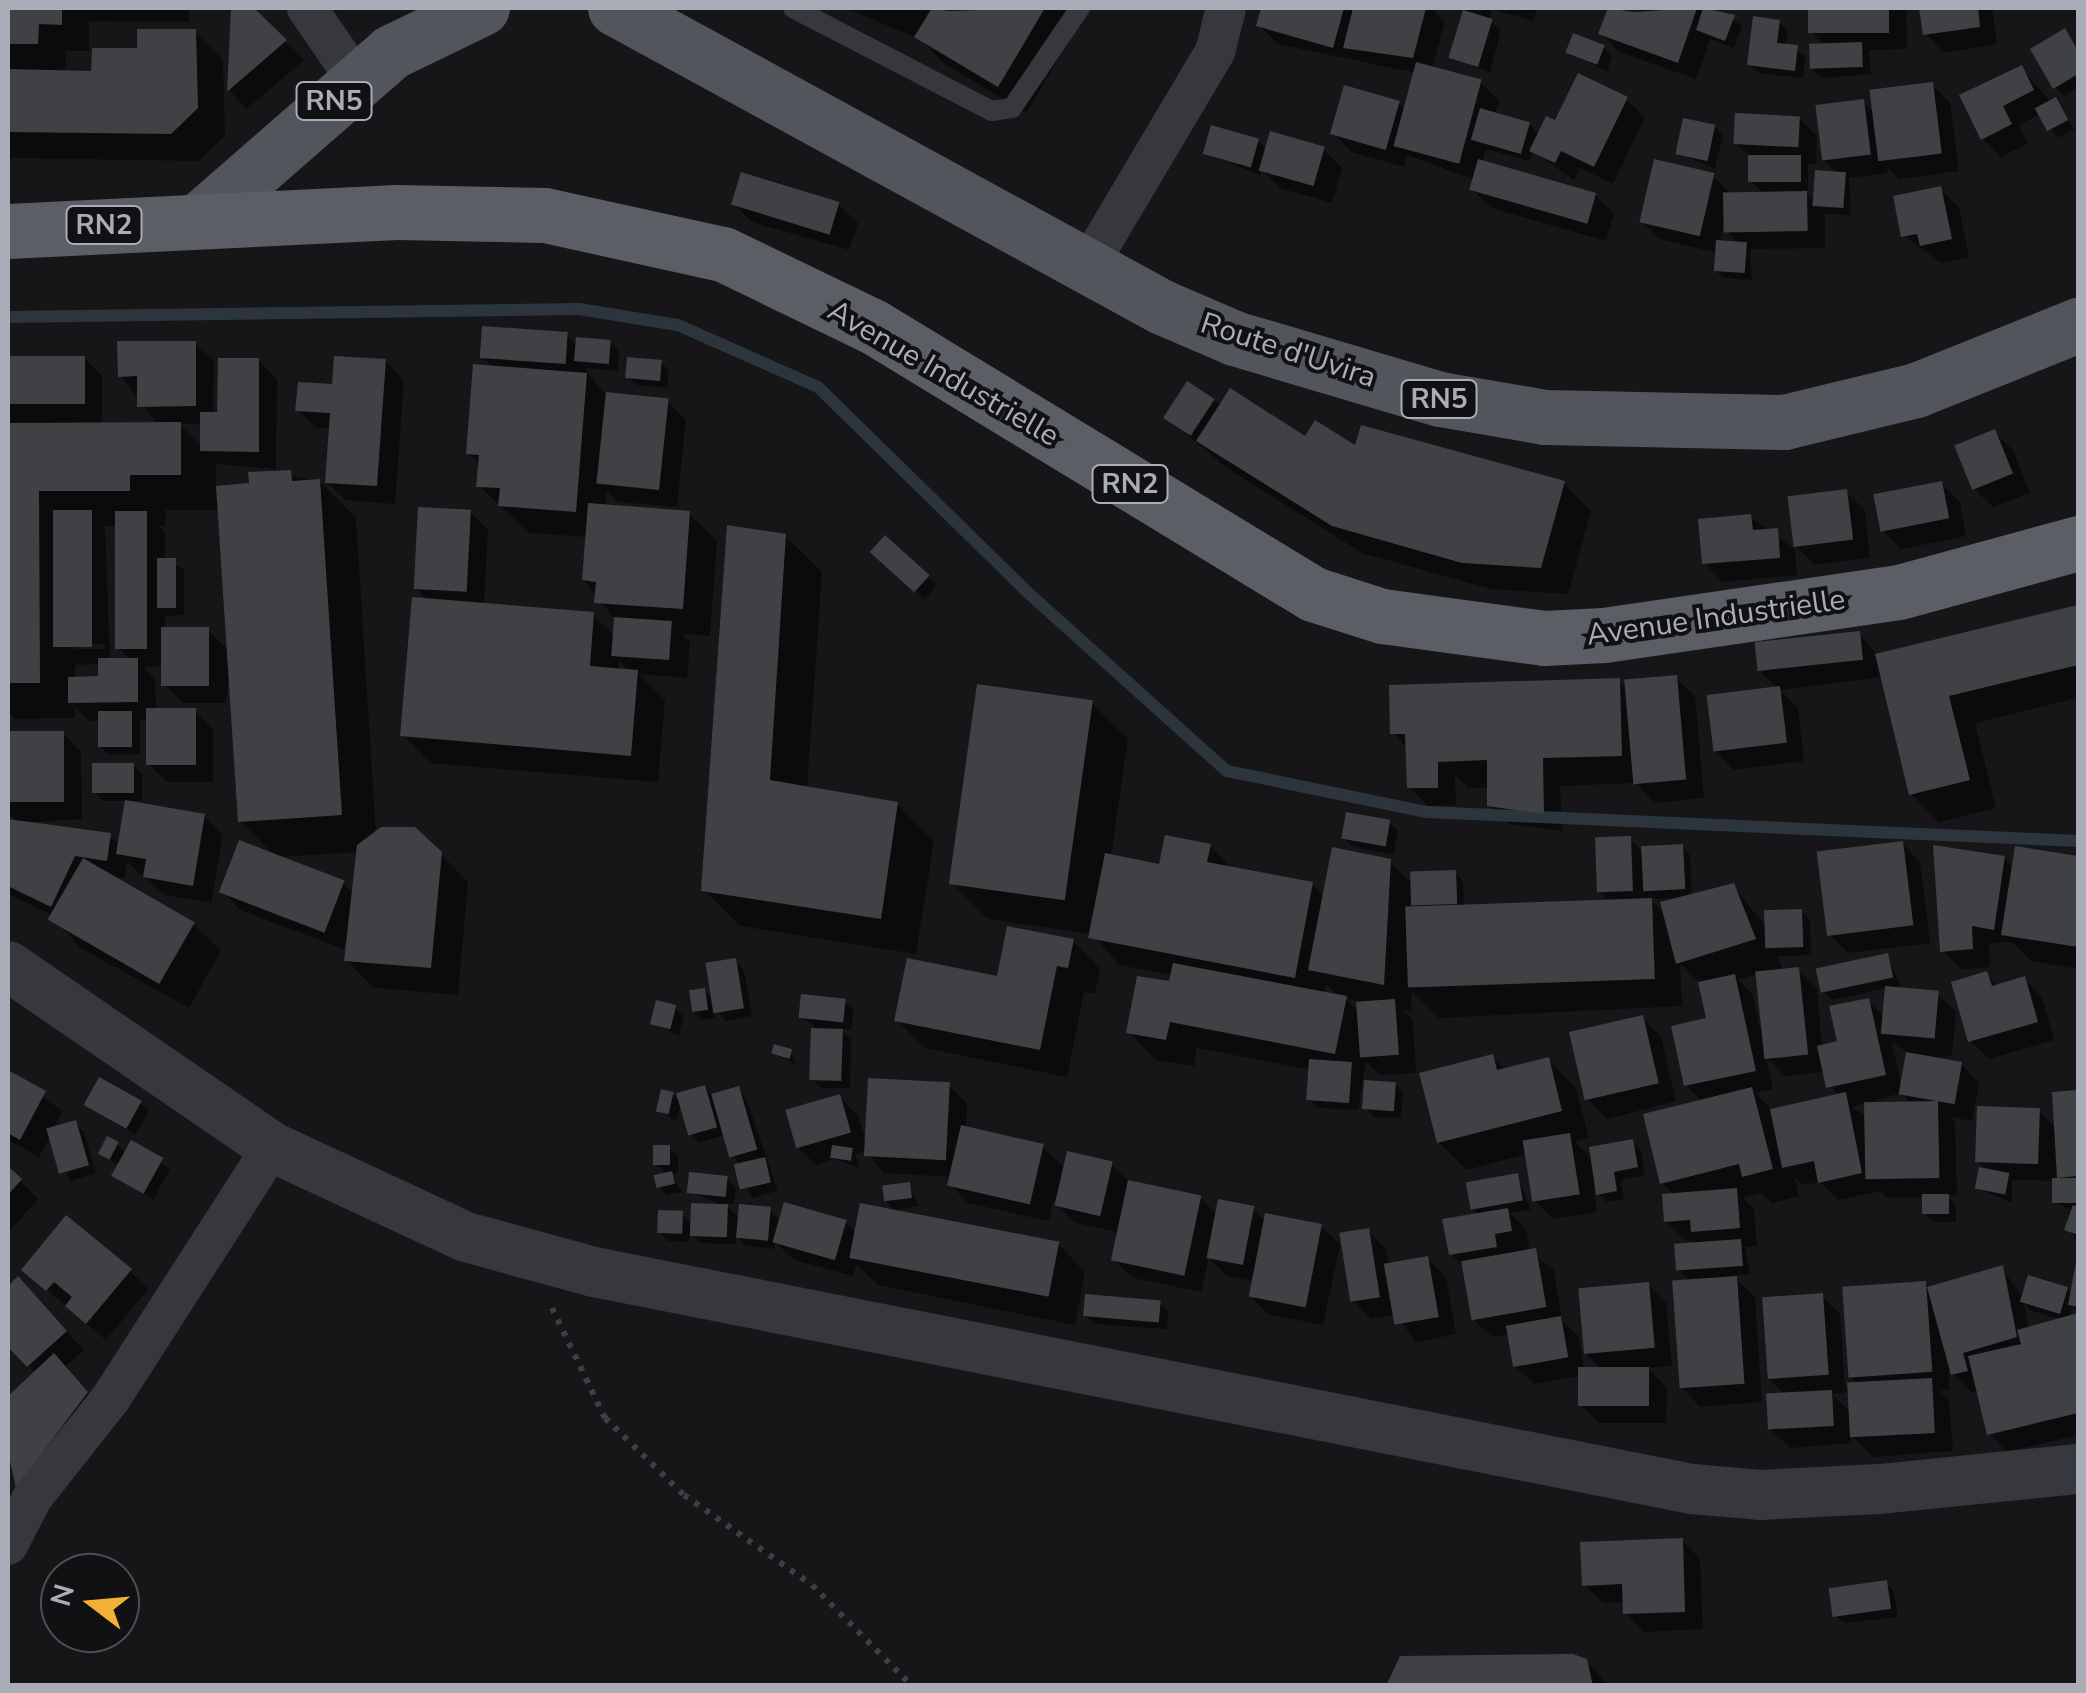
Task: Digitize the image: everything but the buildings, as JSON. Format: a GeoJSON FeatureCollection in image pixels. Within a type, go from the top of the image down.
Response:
{"type":"FeatureCollection","features":[{"type":"Feature","properties":{"kind":"highway","name":"Avenue Industrielle"},"geometry":{"type":"LineString","coordinates":[[8,231],[201,218],[545,215],[723,254],[874,328],[1313,594],[1382,616],[1544,638],[1604,635],[1899,592],[2078,543]]}},
{"type":"Feature","properties":{"kind":"main road","name":"RN5"},"geometry":{"type":"LineString","coordinates":[[201,218],[391,52],[482,8]]}},
{"type":"Feature","properties":{"kind":"main road","name":"Route d'Uvira"},"geometry":{"type":"LineString","coordinates":[[616,8],[1086,268],[1234,338],[1440,399],[1545,417],[1784,422],[1916,390],[2078,325]]}},
{"type":"Feature","properties":{"kind":"street"},"geometry":{"type":"LineString","coordinates":[[306,8],[357,81]]}},
{"type":"Feature","properties":{"kind":"street"},"geometry":{"type":"LineString","coordinates":[[1086,268],[1215,52],[1226,8]]}},
{"type":"Feature","properties":{"kind":"street"},"geometry":{"type":"LineString","coordinates":[[8,966],[272,1147],[383,1202],[526,1253],[594,1272],[1692,1489],[1760,1494],[1880,1490],[2078,1469]]}},
{"type":"Feature","properties":{"kind":"street"},"geometry":{"type":"LineString","coordinates":[[8,1545],[32,1498],[110,1398],[272,1147]]}},
{"type":"Feature","properties":{"kind":"lane"},"geometry":{"type":"LineString","coordinates":[[792,8],[992,111],[1012,108],[1080,8]]}},
{"type":"Feature","properties":{"kind":"path"},"geometry":{"type":"LineString","coordinates":[[526,1253],[606,1418],[684,1494],[812,1585],[912,1686]]}},
{"type":"Feature","properties":{"kind":"waterway"},"geometry":{"type":"LineString","coordinates":[[8,317],[579,309],[678,325],[818,387],[1025,590],[1227,771],[1427,812],[2078,841]]}}]}
